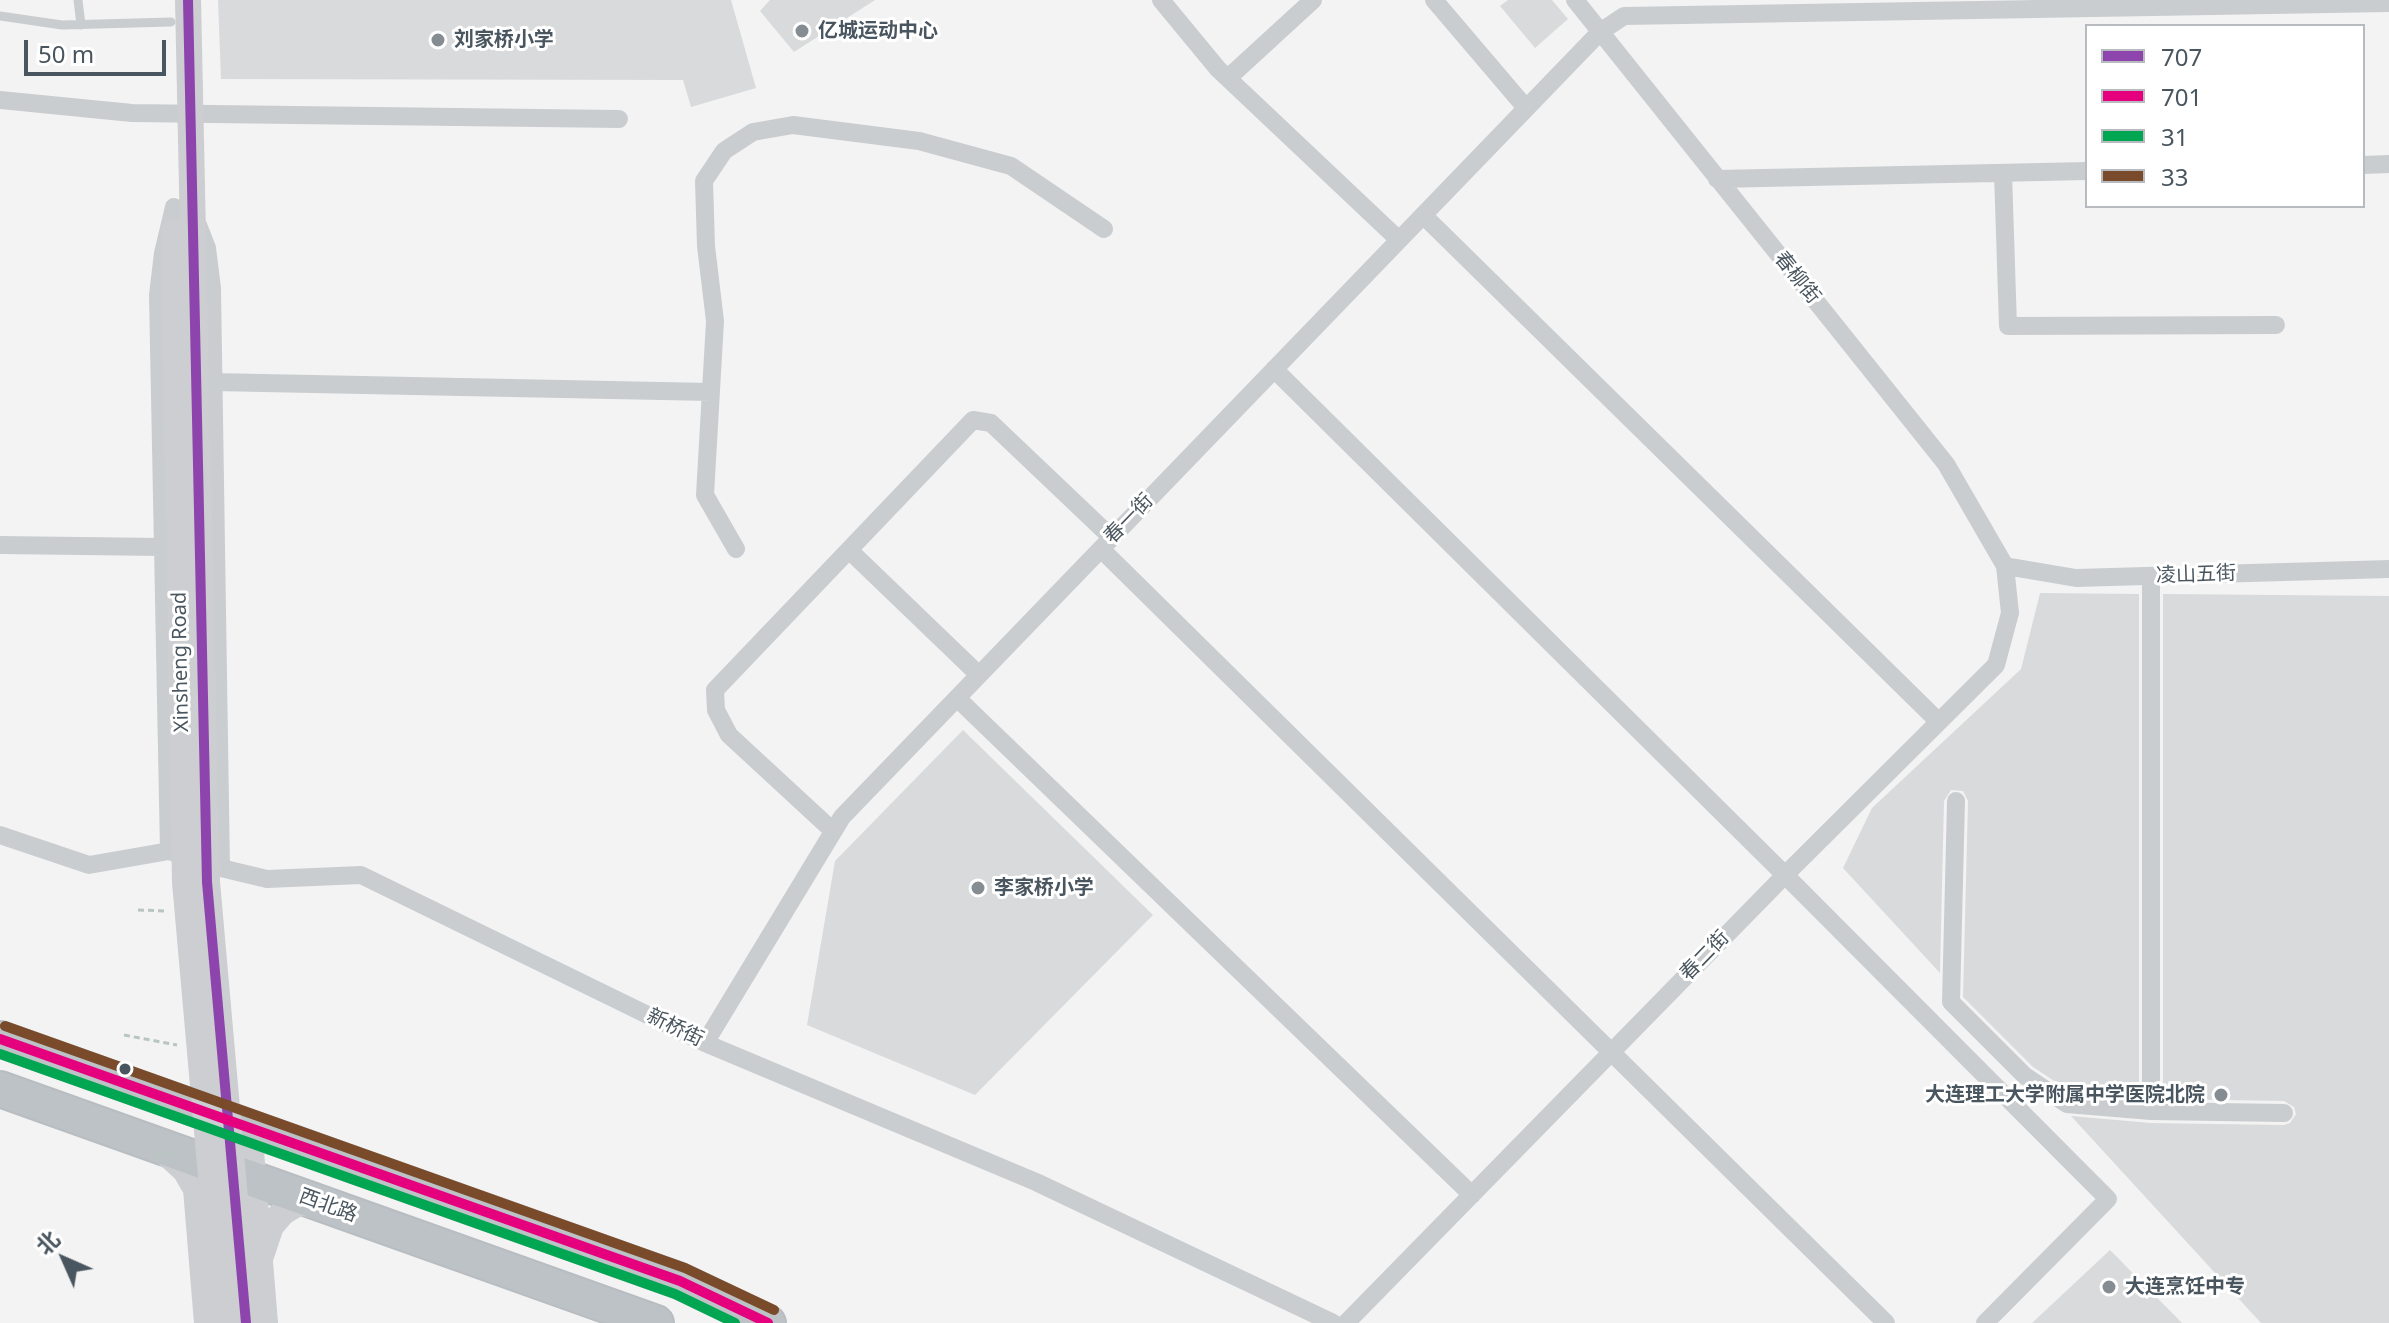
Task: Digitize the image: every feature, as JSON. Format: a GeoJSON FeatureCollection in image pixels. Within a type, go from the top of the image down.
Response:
{"type":"FeatureCollection","features":[{"type":"Feature","properties":{"kind":"highway","name":"西北路"},"geometry":{"type":"LineString","coordinates":[[0,1039],[251,1154],[321,1204],[656,1323]]}},
{"type":"Feature","properties":{"kind":"highway","name":"西北路"},"geometry":{"type":"LineString","coordinates":[[0,1089],[203,1168],[251,1154],[329,1156],[680,1281],[768,1323]]}},
{"type":"Feature","properties":{"kind":"main road","name":"Xinsheng Road"},"geometry":{"type":"LineString","coordinates":[[188,0],[181,113],[191,607],[207,882],[246,1323]]}},
{"type":"Feature","properties":{"kind":"main road","name":"Xinsheng Road"},"geometry":{"type":"LineString","coordinates":[[170,11],[181,113]]}},
{"type":"Feature","properties":{"kind":"main road","name":"Xinsheng Road"},"geometry":{"type":"LineString","coordinates":[[191,607],[185,882],[224,1323]]}},
{"type":"Feature","properties":{"kind":"main road"},"geometry":{"type":"LineString","coordinates":[[251,1154],[265,1323]]}},
{"type":"Feature","properties":{"kind":"main road"},"geometry":{"type":"LineString","coordinates":[[203,1168],[207,1323]]}},
{"type":"Feature","properties":{"kind":"main road"},"geometry":{"type":"LineString","coordinates":[[259,1264],[271,1226],[283,1212],[298,1203],[321,1204]]}},
{"type":"Feature","properties":{"kind":"street"},"geometry":{"type":"LineString","coordinates":[[1161,0],[1228,78],[1399,240]]}},
{"type":"Feature","properties":{"kind":"street"},"geometry":{"type":"LineString","coordinates":[[1228,78],[1313,0]]}},
{"type":"Feature","properties":{"kind":"street"},"geometry":{"type":"LineString","coordinates":[[1434,0],[1526,108]]}},
{"type":"Feature","properties":{"kind":"street","name":"春柳街"},"geometry":{"type":"LineString","coordinates":[[1575,0],[1946,464],[2005,566]]}},
{"type":"Feature","properties":{"kind":"street","name":"春一街"},"geometry":{"type":"LineString","coordinates":[[705,1043],[842,817],[1600,32],[1625,15],[2016,4],[2389,3]]}},
{"type":"Feature","properties":{"kind":"street"},"geometry":{"type":"LineString","coordinates":[[0,100],[132,113],[619,119]]}},
{"type":"Feature","properties":{"kind":"street"},"geometry":{"type":"LineString","coordinates":[[736,549],[705,495],[715,321],[706,246],[704,181],[724,151],[753,132],[793,125],[919,141],[1011,166],[1104,229]]}},
{"type":"Feature","properties":{"kind":"street"},"geometry":{"type":"LineString","coordinates":[[2365,165],[2389,164]]}},
{"type":"Feature","properties":{"kind":"street"},"geometry":{"type":"LineString","coordinates":[[1717,179],[2085,171]]}},
{"type":"Feature","properties":{"kind":"street"},"geometry":{"type":"LineString","coordinates":[[2003,173],[2008,326],[2276,325]]}},
{"type":"Feature","properties":{"kind":"street"},"geometry":{"type":"LineString","coordinates":[[183,208],[207,248],[212,288],[221,868]]}},
{"type":"Feature","properties":{"kind":"street"},"geometry":{"type":"LineString","coordinates":[[169,851],[158,295],[163,253],[183,208]]}},
{"type":"Feature","properties":{"kind":"street"},"geometry":{"type":"LineString","coordinates":[[1423,215],[1939,722]]}},
{"type":"Feature","properties":{"kind":"street"},"geometry":{"type":"LineString","coordinates":[[1274,369],[2108,1199],[1985,1323]]}},
{"type":"Feature","properties":{"kind":"street"},"geometry":{"type":"LineString","coordinates":[[213,382],[711,392]]}},
{"type":"Feature","properties":{"kind":"street"},"geometry":{"type":"LineString","coordinates":[[833,831],[729,735],[716,710],[715,690],[973,420],[991,423],[1106,543],[1612,1052],[1886,1323]]}},
{"type":"Feature","properties":{"kind":"street"},"geometry":{"type":"LineString","coordinates":[[0,545],[162,547]]}},
{"type":"Feature","properties":{"kind":"street"},"geometry":{"type":"LineString","coordinates":[[849,550],[979,675]]}},
{"type":"Feature","properties":{"kind":"street","name":"凌山五街"},"geometry":{"type":"LineString","coordinates":[[2005,566],[2076,578],[2389,569]]}},
{"type":"Feature","properties":{"kind":"street","name":"春二街"},"geometry":{"type":"LineString","coordinates":[[1346,1323],[1785,875],[1996,665],[2010,613],[2005,566]]}},
{"type":"Feature","properties":{"kind":"street"},"geometry":{"type":"LineString","coordinates":[[2151,576],[2151,1111]]}},
{"type":"Feature","properties":{"kind":"street"},"geometry":{"type":"LineString","coordinates":[[957,698],[1472,1195]]}},
{"type":"Feature","properties":{"kind":"street"},"geometry":{"type":"LineString","coordinates":[[1956,801],[1951,1002],[2025,1076],[2067,1104],[2151,1111],[2284,1113]]}},
{"type":"Feature","properties":{"kind":"street","name":"新桥街"},"geometry":{"type":"LineString","coordinates":[[0,835],[89,865],[169,851],[267,879],[361,875],[705,1043],[1036,1182],[1333,1323]]}},
{"type":"Feature","properties":{"kind":"lane"},"geometry":{"type":"LineString","coordinates":[[78,0],[81,25]]}},
{"type":"Feature","properties":{"kind":"lane"},"geometry":{"type":"LineString","coordinates":[[0,16],[81,25],[170,11]]}},
{"type":"Feature","properties":{"kind":"path"},"geometry":{"type":"LineString","coordinates":[[138,910],[167,911]]}},
{"type":"Feature","properties":{"kind":"path"},"geometry":{"type":"LineString","coordinates":[[124,1035],[184,1046],[184,1013]]}},
{"type":"Feature","properties":{"kind":"path"},"geometry":{"type":"LineString","coordinates":[[155,1150],[203,1168]]}},
{"type":"Feature","properties":{"kind":"building","name":"刘家桥小学"},"geometry":{"type":"Polygon","coordinates":[[[218,0],[731,0],[756,88],[691,107],[683,80],[221,79],[218,0]]]}},
{"type":"Feature","properties":{"kind":"building","name":"亿城运动中心"},"geometry":{"type":"Polygon","coordinates":[[[770,0],[875,0],[794,52],[760,11],[770,0]]]}},
{"type":"Feature","properties":{"kind":"building"},"geometry":{"type":"Polygon","coordinates":[[[1508,0],[1552,0],[1568,19],[1535,48],[1500,6],[1508,0]]]}},
{"type":"Feature","properties":{"kind":"building"},"geometry":{"type":"Polygon","coordinates":[[[2040,593],[2139,594],[2139,1098],[2071,1092],[2033,1067],[1963,997],[1968,801],[1963,791],[1951,790],[1944,801],[1940,973],[1843,868],[1872,808],[2021,669],[2040,593]]]}},
{"type":"Feature","properties":{"kind":"building"},"geometry":{"type":"Polygon","coordinates":[[[2163,594],[2389,596],[2389,1323],[2261,1323],[2071,1116],[2151,1123],[2284,1125],[2290,1123],[2296,1114],[2294,1107],[2284,1101],[2163,1099],[2163,594]]]}},
{"type":"Feature","properties":{"kind":"building","name":"李家桥小学"},"geometry":{"type":"Polygon","coordinates":[[[963,730],[1153,915],[975,1095],[807,1025],[835,861],[963,730]]]}},
{"type":"Feature","properties":{"kind":"building","name":"大连烹饪中专"},"geometry":{"type":"Polygon","coordinates":[[[2110,1250],[2182,1323],[2032,1323],[2110,1250]]]}},
{"type":"Feature","properties":{"kind":"transit line","name":"707"},"geometry":{"type":"LineString","coordinates":[[188,0],[207,882],[246,1323]]}},
{"type":"Feature","properties":{"kind":"transit line","name":"33"},"geometry":{"type":"LineString","coordinates":[[5,1026],[685,1268],[774,1310]]}},
{"type":"Feature","properties":{"kind":"transit line","name":"701"},"geometry":{"type":"LineString","coordinates":[[0,1039],[680,1281],[768,1323]]}},
{"type":"Feature","properties":{"kind":"transit line","name":"31"},"geometry":{"type":"LineString","coordinates":[[0,1054],[675,1294],[735,1323]]}},
{"type":"Feature","properties":{"kind":"place","name":"亿城运动中心"},"geometry":{"type":"Point","coordinates":[802,31]}},
{"type":"Feature","properties":{"kind":"place","name":"刘家桥小学"},"geometry":{"type":"Point","coordinates":[438,40]}},
{"type":"Feature","properties":{"kind":"place","name":"李家桥小学"},"geometry":{"type":"Point","coordinates":[978,888]}},
{"type":"Feature","properties":{"kind":"place","name":"大连理工大学附属中学医院北院"},"geometry":{"type":"Point","coordinates":[2221,1095]}},
{"type":"Feature","properties":{"kind":"place","name":"大连烹饪中专"},"geometry":{"type":"Point","coordinates":[2109,1287]}}]}
